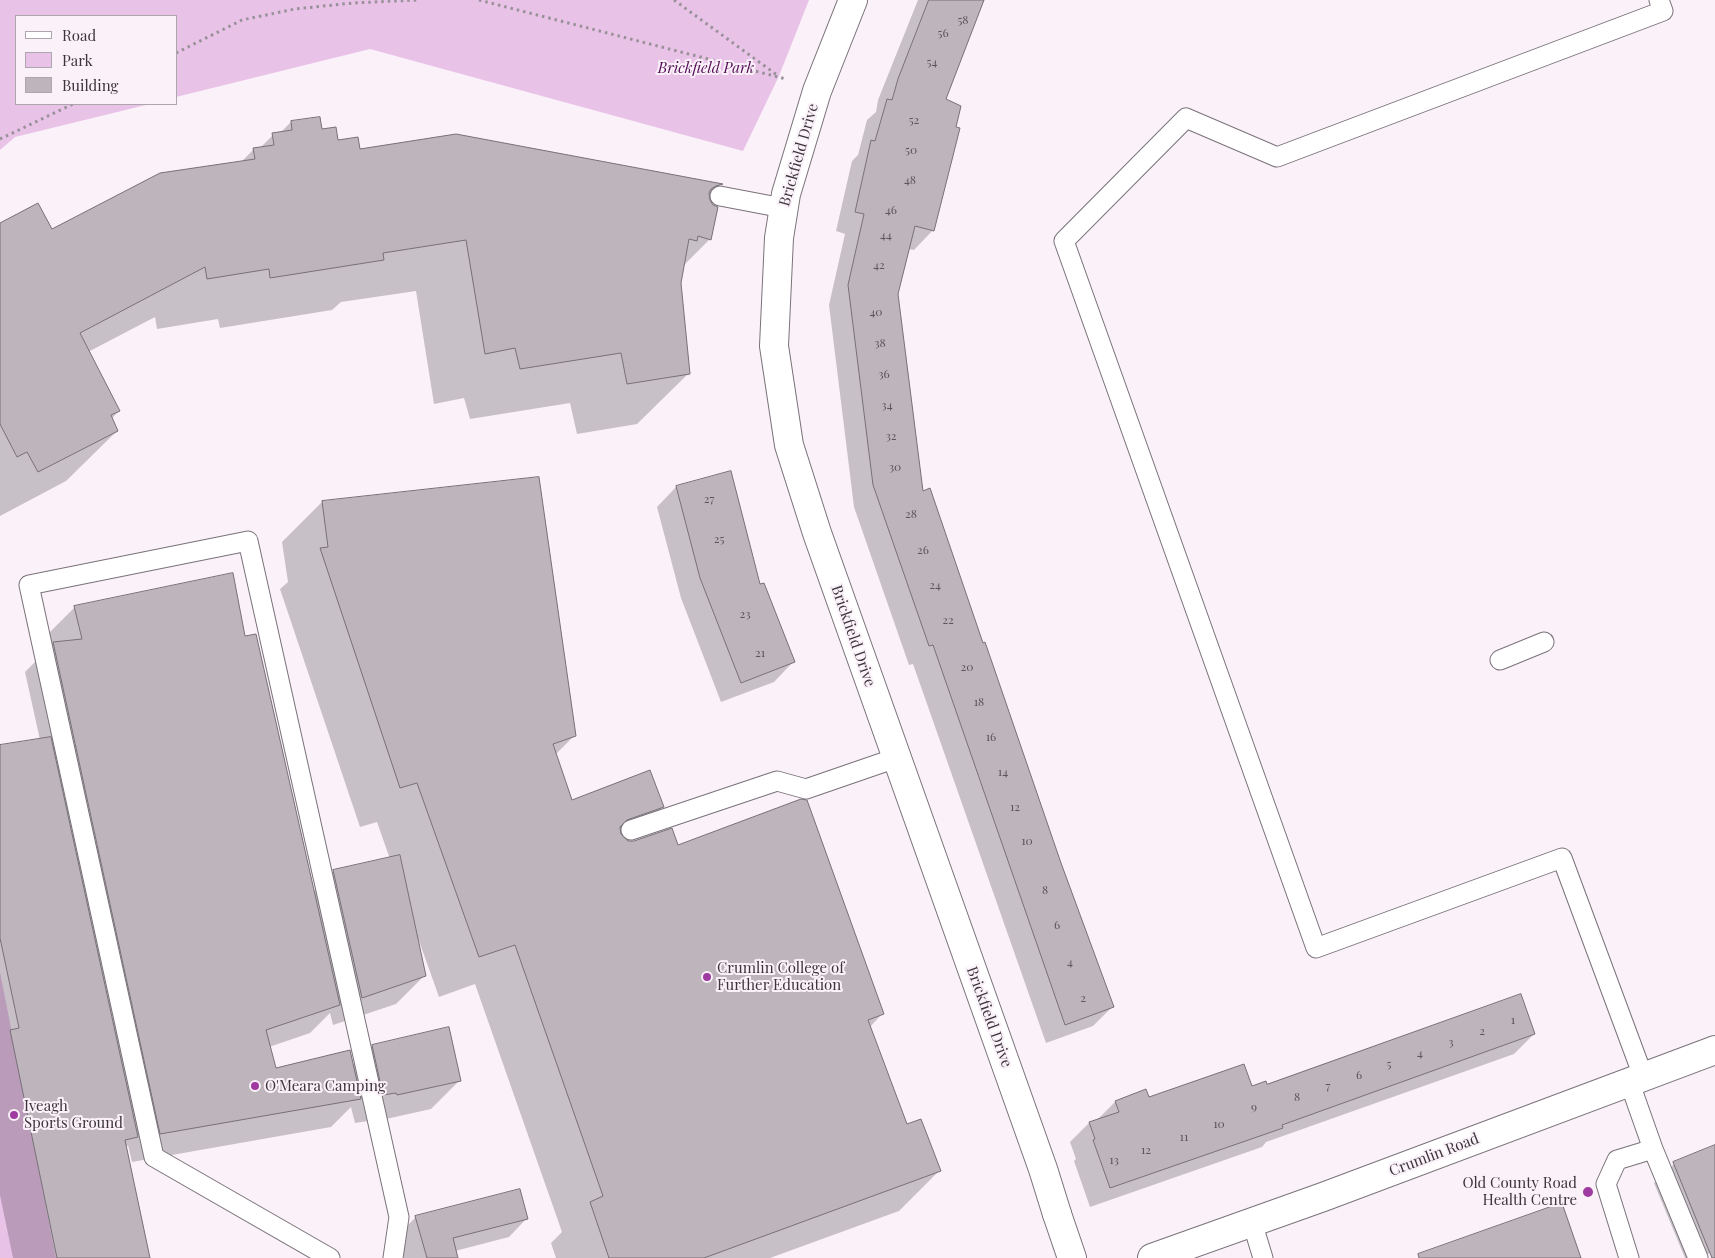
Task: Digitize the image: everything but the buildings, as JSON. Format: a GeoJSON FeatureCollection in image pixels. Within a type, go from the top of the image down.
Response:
{"type":"FeatureCollection","features":[{"type":"Feature","properties":{"kind":"street","name":"Brickfield Drive"},"geometry":{"type":"LineString","coordinates":[[853,0],[816,91],[783,208],[779,238],[774,346],[790,445],[816,533],[1039,1160],[1072,1258]]}},
{"type":"Feature","properties":{"kind":"street","name":"Crumlin Road"},"geometry":{"type":"LineString","coordinates":[[1152,1258],[1715,1050]]}},
{"type":"Feature","properties":{"kind":"lane"},"geometry":{"type":"LineString","coordinates":[[1659,0],[1663,11],[1277,157],[1186,118],[1064,241],[1316,948],[1562,858],[1636,1078],[1653,1149],[1698,1258]]}},
{"type":"Feature","properties":{"kind":"lane"},"geometry":{"type":"LineString","coordinates":[[720,196],[783,208]]}},
{"type":"Feature","properties":{"kind":"lane"},"geometry":{"type":"LineString","coordinates":[[330,1258],[154,1157],[28,585],[248,541],[399,1218],[393,1258]]}},
{"type":"Feature","properties":{"kind":"lane"},"geometry":{"type":"LineString","coordinates":[[1500,660],[1544,642]]}},
{"type":"Feature","properties":{"kind":"lane"},"geometry":{"type":"LineString","coordinates":[[631,830],[777,782],[806,789],[896,758]]}},
{"type":"Feature","properties":{"kind":"lane"},"geometry":{"type":"LineString","coordinates":[[1630,1258],[1606,1184],[1616,1160],[1653,1149]]}},
{"type":"Feature","properties":{"kind":"lane"},"geometry":{"type":"LineString","coordinates":[[1252,1222],[1263,1258]]}},
{"type":"Feature","properties":{"kind":"path"},"geometry":{"type":"LineString","coordinates":[[178,52],[242,20],[294,8],[355,1],[417,0]]}},
{"type":"Feature","properties":{"kind":"path"},"geometry":{"type":"LineString","coordinates":[[479,0],[779,76],[816,91]]}},
{"type":"Feature","properties":{"kind":"path"},"geometry":{"type":"LineString","coordinates":[[674,0],[779,76]]}},
{"type":"Feature","properties":{"kind":"path"},"geometry":{"type":"LineString","coordinates":[[0,139],[71,105]]}},
{"type":"Feature","properties":{"kind":"green space","name":"Brickfield Park"},"geometry":{"type":"Polygon","coordinates":[[[0,0],[809,0],[779,76],[743,151],[370,49],[178,97],[178,15],[15,15],[15,105],[146,105],[15,137],[0,150],[0,0]]]}},
{"type":"Feature","properties":{"kind":"green space","name":"Iveagh Sports Ground"},"geometry":{"type":"Polygon","coordinates":[[[0,972],[56,1258],[0,1258],[0,972]]]}},
{"type":"Feature","properties":{"kind":"place","name":"Crumlin College of Further Education"},"geometry":{"type":"Point","coordinates":[707,977]}},
{"type":"Feature","properties":{"kind":"place","name":"O'Meara Camping"},"geometry":{"type":"Point","coordinates":[255,1086]}},
{"type":"Feature","properties":{"kind":"place","name":"Iveagh Sports Ground"},"geometry":{"type":"Point","coordinates":[14,1115]}},
{"type":"Feature","properties":{"kind":"place","name":"Old County Road Health Centre"},"geometry":{"type":"Point","coordinates":[1588,1192]}}]}
